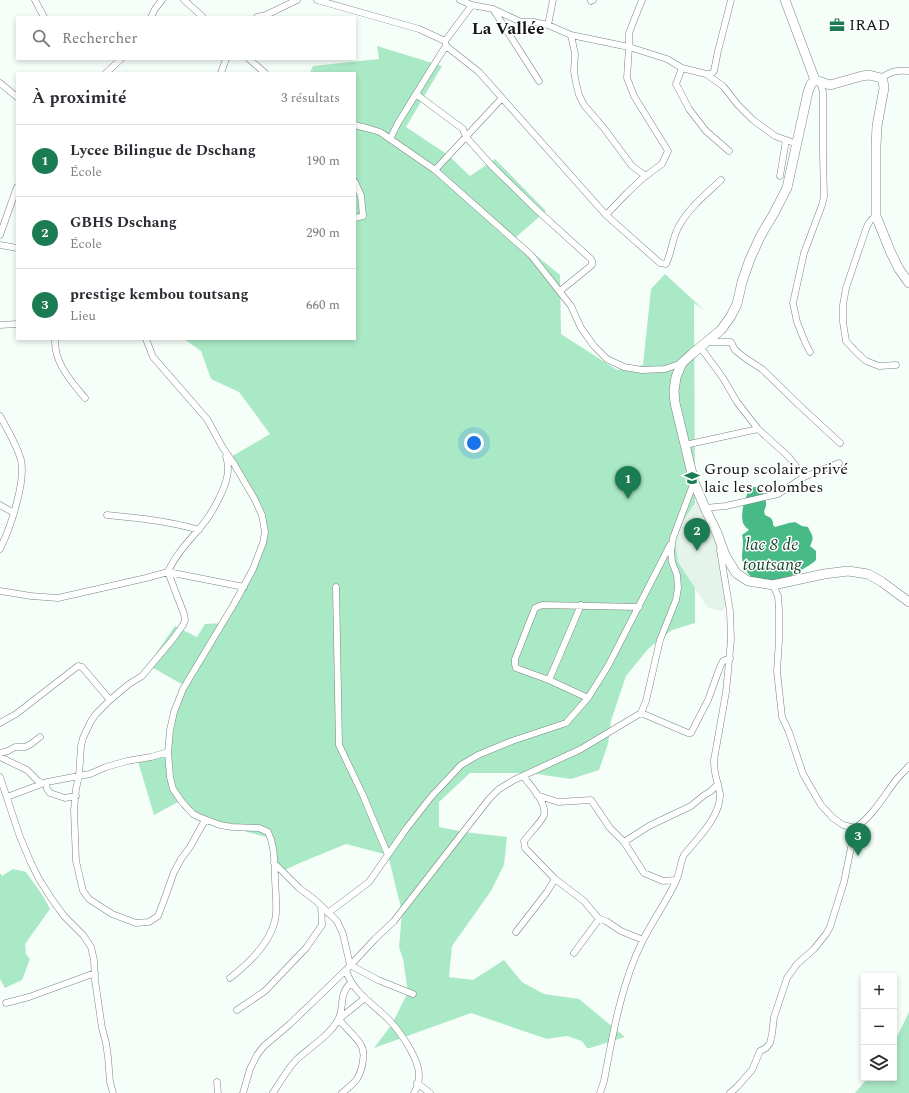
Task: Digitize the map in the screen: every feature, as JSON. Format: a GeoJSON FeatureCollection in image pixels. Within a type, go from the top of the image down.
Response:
{"type":"FeatureCollection","features":[{"type":"Feature","properties":{"kind":"street"},"geometry":{"type":"LineString","coordinates":[[35,0],[43,16]]}},
{"type":"Feature","properties":{"kind":"street"},"geometry":{"type":"LineString","coordinates":[[150,16],[162,0]]}},
{"type":"Feature","properties":{"kind":"street"},"geometry":{"type":"LineString","coordinates":[[184,0],[203,16]]}},
{"type":"Feature","properties":{"kind":"street"},"geometry":{"type":"LineString","coordinates":[[262,16],[297,0]]}},
{"type":"Feature","properties":{"kind":"street"},"geometry":{"type":"LineString","coordinates":[[317,0],[419,29],[445,44],[479,72],[606,215],[660,263],[666,264],[670,256],[673,239],[679,226],[690,210],[721,180]]}},
{"type":"Feature","properties":{"kind":"street"},"geometry":{"type":"LineString","coordinates":[[460,0],[472,5],[493,9],[521,22],[534,22],[548,25],[571,35],[629,47],[667,59],[682,68],[706,74],[711,74],[714,71],[731,0]]}},
{"type":"Feature","properties":{"kind":"street"},"geometry":{"type":"LineString","coordinates":[[548,25],[553,0]]}},
{"type":"Feature","properties":{"kind":"street"},"geometry":{"type":"LineString","coordinates":[[606,215],[627,193],[662,164],[668,151],[634,96],[627,78],[629,33],[642,0]]}},
{"type":"Feature","properties":{"kind":"street"},"geometry":{"type":"LineString","coordinates":[[784,0],[817,81],[823,92],[824,197],[804,253],[793,304],[797,322],[810,352]]}},
{"type":"Feature","properties":{"kind":"street"},"geometry":{"type":"LineString","coordinates":[[390,139],[445,44],[472,5]]}},
{"type":"Feature","properties":{"kind":"street"},"geometry":{"type":"LineString","coordinates":[[493,9],[539,81]]}},
{"type":"Feature","properties":{"kind":"street"},"geometry":{"type":"LineString","coordinates":[[571,35],[575,54],[574,71],[576,83],[579,95],[584,105],[603,127],[632,166],[646,176]]}},
{"type":"Feature","properties":{"kind":"street"},"geometry":{"type":"LineString","coordinates":[[107,72],[120,60]]}},
{"type":"Feature","properties":{"kind":"street"},"geometry":{"type":"LineString","coordinates":[[221,72],[226,60]]}},
{"type":"Feature","properties":{"kind":"street"},"geometry":{"type":"LineString","coordinates":[[250,60],[264,72]]}},
{"type":"Feature","properties":{"kind":"street"},"geometry":{"type":"LineString","coordinates":[[682,68],[676,84],[689,109],[706,131],[729,151]]}},
{"type":"Feature","properties":{"kind":"street"},"geometry":{"type":"LineString","coordinates":[[356,125],[380,132],[435,170],[531,255],[571,306],[582,328],[594,346],[607,360],[642,370],[665,369],[682,363],[721,330],[731,316],[737,304],[742,282],[750,259],[787,188],[811,84],[817,81],[830,85],[862,76],[869,75],[881,78],[890,72],[898,70],[909,71]]}},
{"type":"Feature","properties":{"kind":"street"},"geometry":{"type":"LineString","coordinates":[[706,74],[723,86],[738,105],[753,120],[775,136],[797,144]]}},
{"type":"Feature","properties":{"kind":"street"},"geometry":{"type":"LineString","coordinates":[[881,78],[883,80],[884,88],[877,126],[876,216],[897,264],[909,283]]}},
{"type":"Feature","properties":{"kind":"street"},"geometry":{"type":"LineString","coordinates":[[0,83],[16,96]]}},
{"type":"Feature","properties":{"kind":"street"},"geometry":{"type":"LineString","coordinates":[[416,94],[463,129],[466,137],[492,166],[538,211],[591,258],[592,265],[560,291]]}},
{"type":"Feature","properties":{"kind":"street"},"geometry":{"type":"LineString","coordinates":[[435,170],[502,98]]}},
{"type":"Feature","properties":{"kind":"street"},"geometry":{"type":"LineString","coordinates":[[780,176],[786,140]]}},
{"type":"Feature","properties":{"kind":"street"},"geometry":{"type":"LineString","coordinates":[[356,184],[361,196],[363,216],[356,218]]}},
{"type":"Feature","properties":{"kind":"street"},"geometry":{"type":"LineString","coordinates":[[0,235],[16,190]]}},
{"type":"Feature","properties":{"kind":"street"},"geometry":{"type":"LineString","coordinates":[[876,216],[869,222],[866,229],[846,288],[843,305],[843,322],[846,340],[866,361],[879,366],[896,365]]}},
{"type":"Feature","properties":{"kind":"street"},"geometry":{"type":"LineString","coordinates":[[0,245],[16,248]]}},
{"type":"Feature","properties":{"kind":"street"},"geometry":{"type":"LineString","coordinates":[[0,325],[16,324]]}},
{"type":"Feature","properties":{"kind":"street"},"geometry":{"type":"LineString","coordinates":[[55,340],[58,361],[73,384],[85,398]]}},
{"type":"Feature","properties":{"kind":"street"},"geometry":{"type":"LineString","coordinates":[[146,340],[153,357],[207,420],[254,498],[262,515],[265,532],[256,563],[244,587],[183,689],[174,712],[170,730],[168,752],[170,777],[173,789],[193,814],[220,825],[259,828],[268,832],[273,842],[276,920],[268,939],[244,967],[230,978]]}},
{"type":"Feature","properties":{"kind":"street"},"geometry":{"type":"LineString","coordinates":[[704,345],[731,342],[735,350],[762,369],[840,443]]}},
{"type":"Feature","properties":{"kind":"street"},"geometry":{"type":"LineString","coordinates":[[704,345],[737,402],[758,429],[789,457],[804,477]]}},
{"type":"Feature","properties":{"kind":"street"},"geometry":{"type":"LineString","coordinates":[[682,363],[676,377],[674,391],[675,403],[694,482],[717,533],[725,555],[736,573],[748,581],[773,585],[824,574],[848,571],[868,574],[882,582],[909,602]]}},
{"type":"Feature","properties":{"kind":"street"},"geometry":{"type":"LineString","coordinates":[[0,416],[21,460],[22,474],[14,514],[0,549]]}},
{"type":"Feature","properties":{"kind":"street"},"geometry":{"type":"LineString","coordinates":[[685,445],[758,429]]}},
{"type":"Feature","properties":{"kind":"street"},"geometry":{"type":"LineString","coordinates":[[205,820],[174,872],[158,916],[149,922],[136,923],[112,914],[89,899],[83,891],[76,861],[74,810],[83,738],[96,714],[129,684],[142,676],[183,625],[185,620],[184,614],[168,572],[179,552],[206,521],[219,498],[227,478],[228,463],[223,448]]}},
{"type":"Feature","properties":{"kind":"street"},"geometry":{"type":"LineString","coordinates":[[705,508],[726,506],[778,494],[804,477],[839,463]]}},
{"type":"Feature","properties":{"kind":"street"},"geometry":{"type":"LineString","coordinates":[[328,913],[368,882],[431,797],[461,765],[478,755],[512,741],[566,723],[588,698],[608,666],[673,538],[694,482]]}},
{"type":"Feature","properties":{"kind":"street"},"geometry":{"type":"LineString","coordinates":[[0,505],[14,514]]}},
{"type":"Feature","properties":{"kind":"street"},"geometry":{"type":"LineString","coordinates":[[107,515],[168,522],[199,530]]}},
{"type":"Feature","properties":{"kind":"street"},"geometry":{"type":"LineString","coordinates":[[600,1093],[626,981],[643,940],[676,880],[681,860],[708,826],[720,802],[720,792],[714,760],[726,692],[731,640],[730,610],[717,533]]}},
{"type":"Feature","properties":{"kind":"street"},"geometry":{"type":"LineString","coordinates":[[243,1093],[250,1069],[257,1055],[264,1046],[290,1024],[374,939],[394,921],[489,799],[499,789],[581,749],[641,713],[646,701],[660,640],[676,600],[678,588],[677,575],[672,562],[671,551],[673,538]]}},
{"type":"Feature","properties":{"kind":"street"},"geometry":{"type":"LineString","coordinates":[[0,591],[30,596],[58,598],[168,572],[244,587]]}},
{"type":"Feature","properties":{"kind":"street"},"geometry":{"type":"LineString","coordinates":[[773,585],[778,596],[779,609],[777,671],[782,717],[789,732],[803,774],[821,805],[833,818],[843,825],[855,828],[865,822],[897,779],[909,766]]}},
{"type":"Feature","properties":{"kind":"street"},"geometry":{"type":"LineString","coordinates":[[336,587],[339,744],[362,793],[388,855]]}},
{"type":"Feature","properties":{"kind":"street"},"geometry":{"type":"LineString","coordinates":[[588,698],[549,680],[516,668],[515,659],[535,608],[542,604],[639,607]]}},
{"type":"Feature","properties":{"kind":"street"},"geometry":{"type":"LineString","coordinates":[[549,680],[581,605]]}},
{"type":"Feature","properties":{"kind":"street"},"geometry":{"type":"LineString","coordinates":[[641,713],[688,734],[691,733],[708,700],[720,666],[723,661],[730,658]]}},
{"type":"Feature","properties":{"kind":"street"},"geometry":{"type":"LineString","coordinates":[[0,723],[16,714],[78,666],[82,667],[110,700]]}},
{"type":"Feature","properties":{"kind":"street"},"geometry":{"type":"LineString","coordinates":[[0,752],[15,747],[25,747],[40,737]]}},
{"type":"Feature","properties":{"kind":"street"},"geometry":{"type":"LineString","coordinates":[[7,797],[42,784],[90,774],[106,767],[127,761],[151,757],[168,752]]}},
{"type":"Feature","properties":{"kind":"street"},"geometry":{"type":"LineString","coordinates":[[0,757],[27,770],[42,784],[46,784],[50,793],[65,798],[76,796]]}},
{"type":"Feature","properties":{"kind":"street"},"geometry":{"type":"LineString","coordinates":[[523,776],[537,795],[544,809],[544,816],[524,841],[525,848],[555,879],[584,901],[599,919],[621,931],[643,940]]}},
{"type":"Feature","properties":{"kind":"street"},"geometry":{"type":"LineString","coordinates":[[0,777],[30,863],[50,898],[64,916],[83,935],[91,947],[94,960],[102,1028],[106,1043],[110,1082],[113,1093]]}},
{"type":"Feature","properties":{"kind":"street"},"geometry":{"type":"LineString","coordinates":[[624,842],[649,826],[691,806],[718,784]]}},
{"type":"Feature","properties":{"kind":"street"},"geometry":{"type":"LineString","coordinates":[[537,795],[558,802],[591,800],[610,828],[624,842],[644,873],[663,881],[676,880]]}},
{"type":"Feature","properties":{"kind":"street"},"geometry":{"type":"LineString","coordinates":[[730,1093],[752,1070],[760,1051],[766,1048],[770,1042],[774,1017],[787,978],[798,964],[814,949],[830,927],[844,882],[855,828]]}},
{"type":"Feature","properties":{"kind":"street"},"geometry":{"type":"LineString","coordinates":[[274,863],[299,888],[322,906],[337,921],[343,934],[351,983],[390,1021],[406,1043],[416,1063],[419,1075],[414,1093]]}},
{"type":"Feature","properties":{"kind":"street"},"geometry":{"type":"LineString","coordinates":[[516,932],[547,892],[555,879]]}},
{"type":"Feature","properties":{"kind":"street"},"geometry":{"type":"LineString","coordinates":[[237,1010],[265,991],[306,948],[322,925],[322,906]]}},
{"type":"Feature","properties":{"kind":"street"},"geometry":{"type":"LineString","coordinates":[[574,953],[599,919]]}},
{"type":"Feature","properties":{"kind":"street"},"geometry":{"type":"LineString","coordinates":[[348,967],[413,994]]}},
{"type":"Feature","properties":{"kind":"street"},"geometry":{"type":"LineString","coordinates":[[6,1003],[29,997],[95,973]]}},
{"type":"Feature","properties":{"kind":"street"},"geometry":{"type":"LineString","coordinates":[[342,1093],[356,1081],[361,1073],[364,1053],[359,1042],[339,1018],[342,997],[346,987],[351,983]]}},
{"type":"Feature","properties":{"kind":"street"},"geometry":{"type":"LineString","coordinates":[[273,1093],[297,1060],[333,1027],[339,1018],[365,998]]}},
{"type":"Feature","properties":{"kind":"street"},"geometry":{"type":"LineString","coordinates":[[217,1082],[218,1093]]}},
{"type":"Feature","properties":{"kind":"street"},"geometry":{"type":"LineString","coordinates":[[417,1083],[430,1093]]}},
{"type":"Feature","properties":{"kind":"shaded area"},"geometry":{"type":"Polygon","coordinates":[[[377,46],[442,66],[406,127],[448,155],[470,176],[495,159],[546,211],[515,238],[560,275],[561,334],[617,370],[643,365],[651,289],[665,274],[704,310],[694,303],[695,503],[682,523],[675,540],[678,562],[695,588],[695,623],[672,630],[648,649],[626,676],[611,721],[608,744],[599,770],[571,779],[530,773],[470,773],[439,802],[439,827],[464,832],[507,837],[504,865],[491,891],[452,946],[449,977],[473,980],[504,960],[522,982],[544,994],[579,999],[625,1037],[590,1048],[587,1048],[582,1041],[567,1036],[547,1039],[471,1013],[374,1048],[392,1024],[408,992],[403,959],[399,947],[402,912],[388,855],[346,844],[274,875],[270,838],[240,830],[203,824],[183,809],[178,802],[154,815],[137,758],[167,753],[170,727],[185,686],[148,665],[175,626],[197,637],[205,624],[224,623],[263,541],[262,516],[231,457],[270,434],[239,392],[211,379],[201,351],[185,340],[356,340],[356,72],[310,72],[313,66],[379,59],[377,46]]]}},
{"type":"Feature","properties":{"kind":"shaded area"},"geometry":{"type":"Polygon","coordinates":[[[698,500],[716,534],[726,607],[721,611],[708,608],[678,562],[675,540],[682,523],[698,500]]]}},
{"type":"Feature","properties":{"kind":"shaded area"},"geometry":{"type":"Polygon","coordinates":[[[13,869],[26,872],[43,896],[50,909],[25,944],[26,954],[30,959],[22,980],[5,988],[0,979],[0,873],[2,876],[13,869]]]}},
{"type":"Feature","properties":{"kind":"shaded area"},"geometry":{"type":"Polygon","coordinates":[[[909,1012],[909,1093],[855,1093],[865,1081],[897,1081],[897,1037],[909,1012]]]}},
{"type":"Feature","properties":{"kind":"water","name":"lac 8 de toutsang"},"geometry":{"type":"Polygon","coordinates":[[[759,486],[766,501],[764,511],[765,515],[771,518],[775,527],[795,522],[802,526],[808,527],[813,538],[810,546],[816,551],[816,560],[800,571],[781,581],[768,583],[758,581],[749,574],[742,560],[742,535],[749,530],[743,523],[742,519],[746,496],[750,488],[759,486]]]}},
{"type":"Feature","properties":{"kind":"place","name":"IRAD"},"geometry":{"type":"Point","coordinates":[837,25]}},
{"type":"Feature","properties":{"kind":"place","name":"Group scolaire privé laic les colombes"},"geometry":{"type":"Point","coordinates":[692,478]}},
{"type":"Feature","properties":{"kind":"place","name":"Lycee Bilingue de Dschang"},"geometry":{"type":"Point","coordinates":[628,499]}},
{"type":"Feature","properties":{"kind":"place","name":"GBHS Dschang"},"geometry":{"type":"Point","coordinates":[697,551]}},
{"type":"Feature","properties":{"kind":"place","name":"prestige kembou toutsang"},"geometry":{"type":"Point","coordinates":[858,856]}},
{"type":"Feature","properties":{"kind":"district","name":"La Vallée"},"geometry":{"type":"Point","coordinates":[508,29]}}]}
